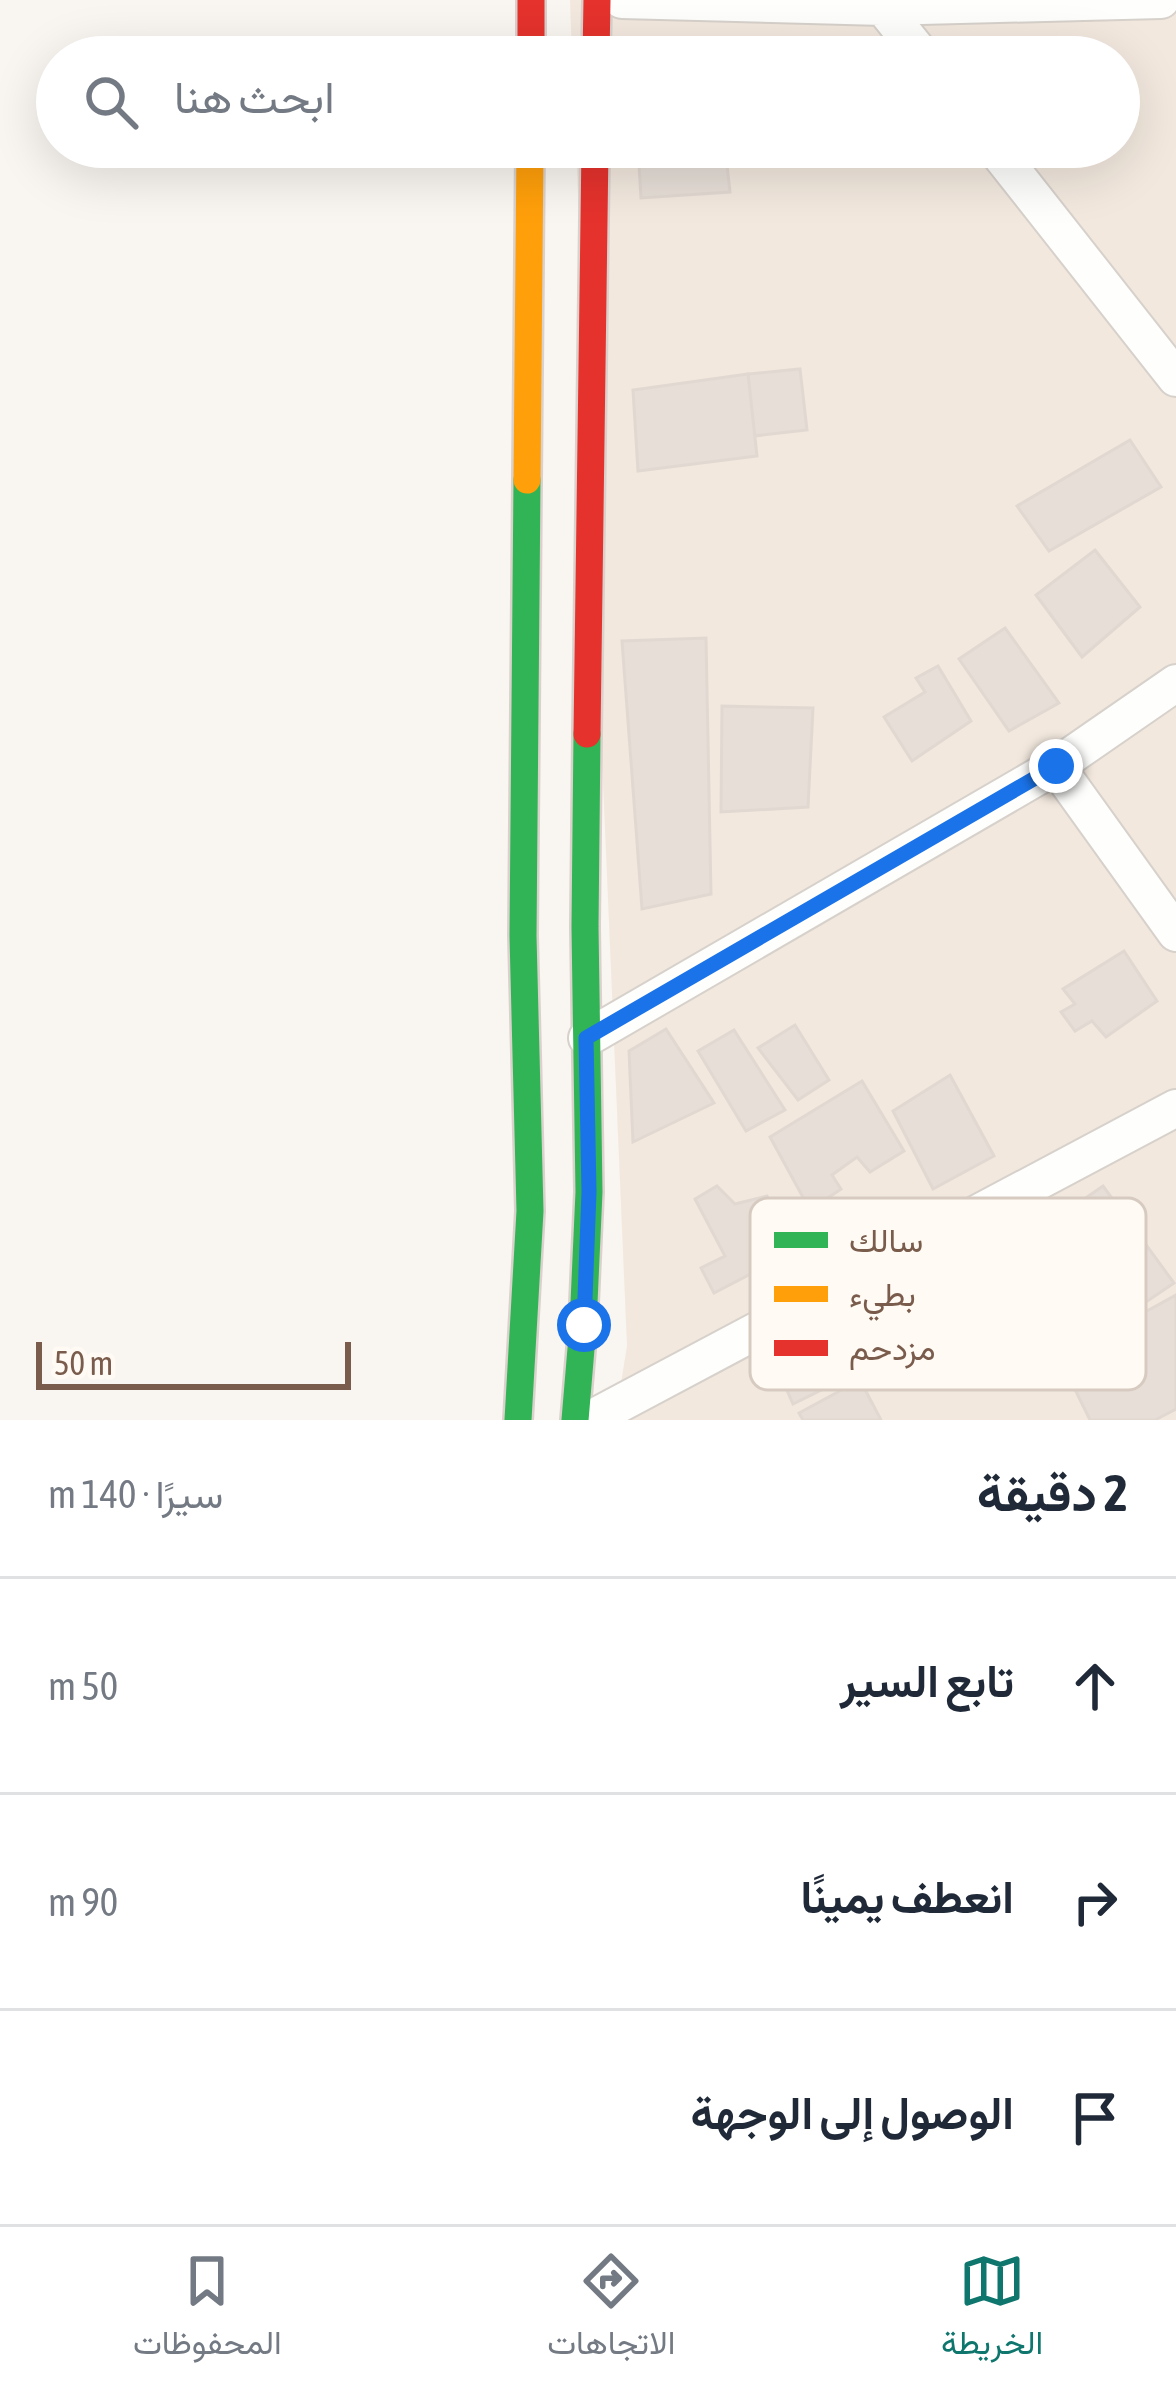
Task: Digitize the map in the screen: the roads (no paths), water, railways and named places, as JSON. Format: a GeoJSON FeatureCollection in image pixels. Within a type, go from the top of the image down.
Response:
{"type":"FeatureCollection","features":[{"type":"Feature","properties":{"kind":"main road"},"geometry":{"type":"LineString","coordinates":[[531,0],[531,36]]}},
{"type":"Feature","properties":{"kind":"main road"},"geometry":{"type":"LineString","coordinates":[[596,36],[597,0]]}},
{"type":"Feature","properties":{"kind":"main road"},"geometry":{"type":"LineString","coordinates":[[518,1420],[530,1210],[523,936],[530,168]]}},
{"type":"Feature","properties":{"kind":"main road"},"geometry":{"type":"LineString","coordinates":[[575,1420],[589,1192],[585,927],[595,168]]}},
{"type":"Feature","properties":{"kind":"street"},"geometry":{"type":"LineString","coordinates":[[622,0],[883,7],[1161,0]]}},
{"type":"Feature","properties":{"kind":"street"},"geometry":{"type":"LineString","coordinates":[[883,7],[906,36]]}},
{"type":"Feature","properties":{"kind":"street"},"geometry":{"type":"LineString","coordinates":[[1011,168],[1176,378]]}},
{"type":"Feature","properties":{"kind":"street"},"geometry":{"type":"LineString","coordinates":[[586,1038],[1056,766],[1176,683]]}},
{"type":"Feature","properties":{"kind":"street"},"geometry":{"type":"LineString","coordinates":[[1056,766],[1176,934]]}},
{"type":"Feature","properties":{"kind":"street"},"geometry":{"type":"LineString","coordinates":[[1007,1198],[1176,1108]]}},
{"type":"Feature","properties":{"kind":"street"},"geometry":{"type":"LineString","coordinates":[[589,1420],[750,1334]]}}]}
